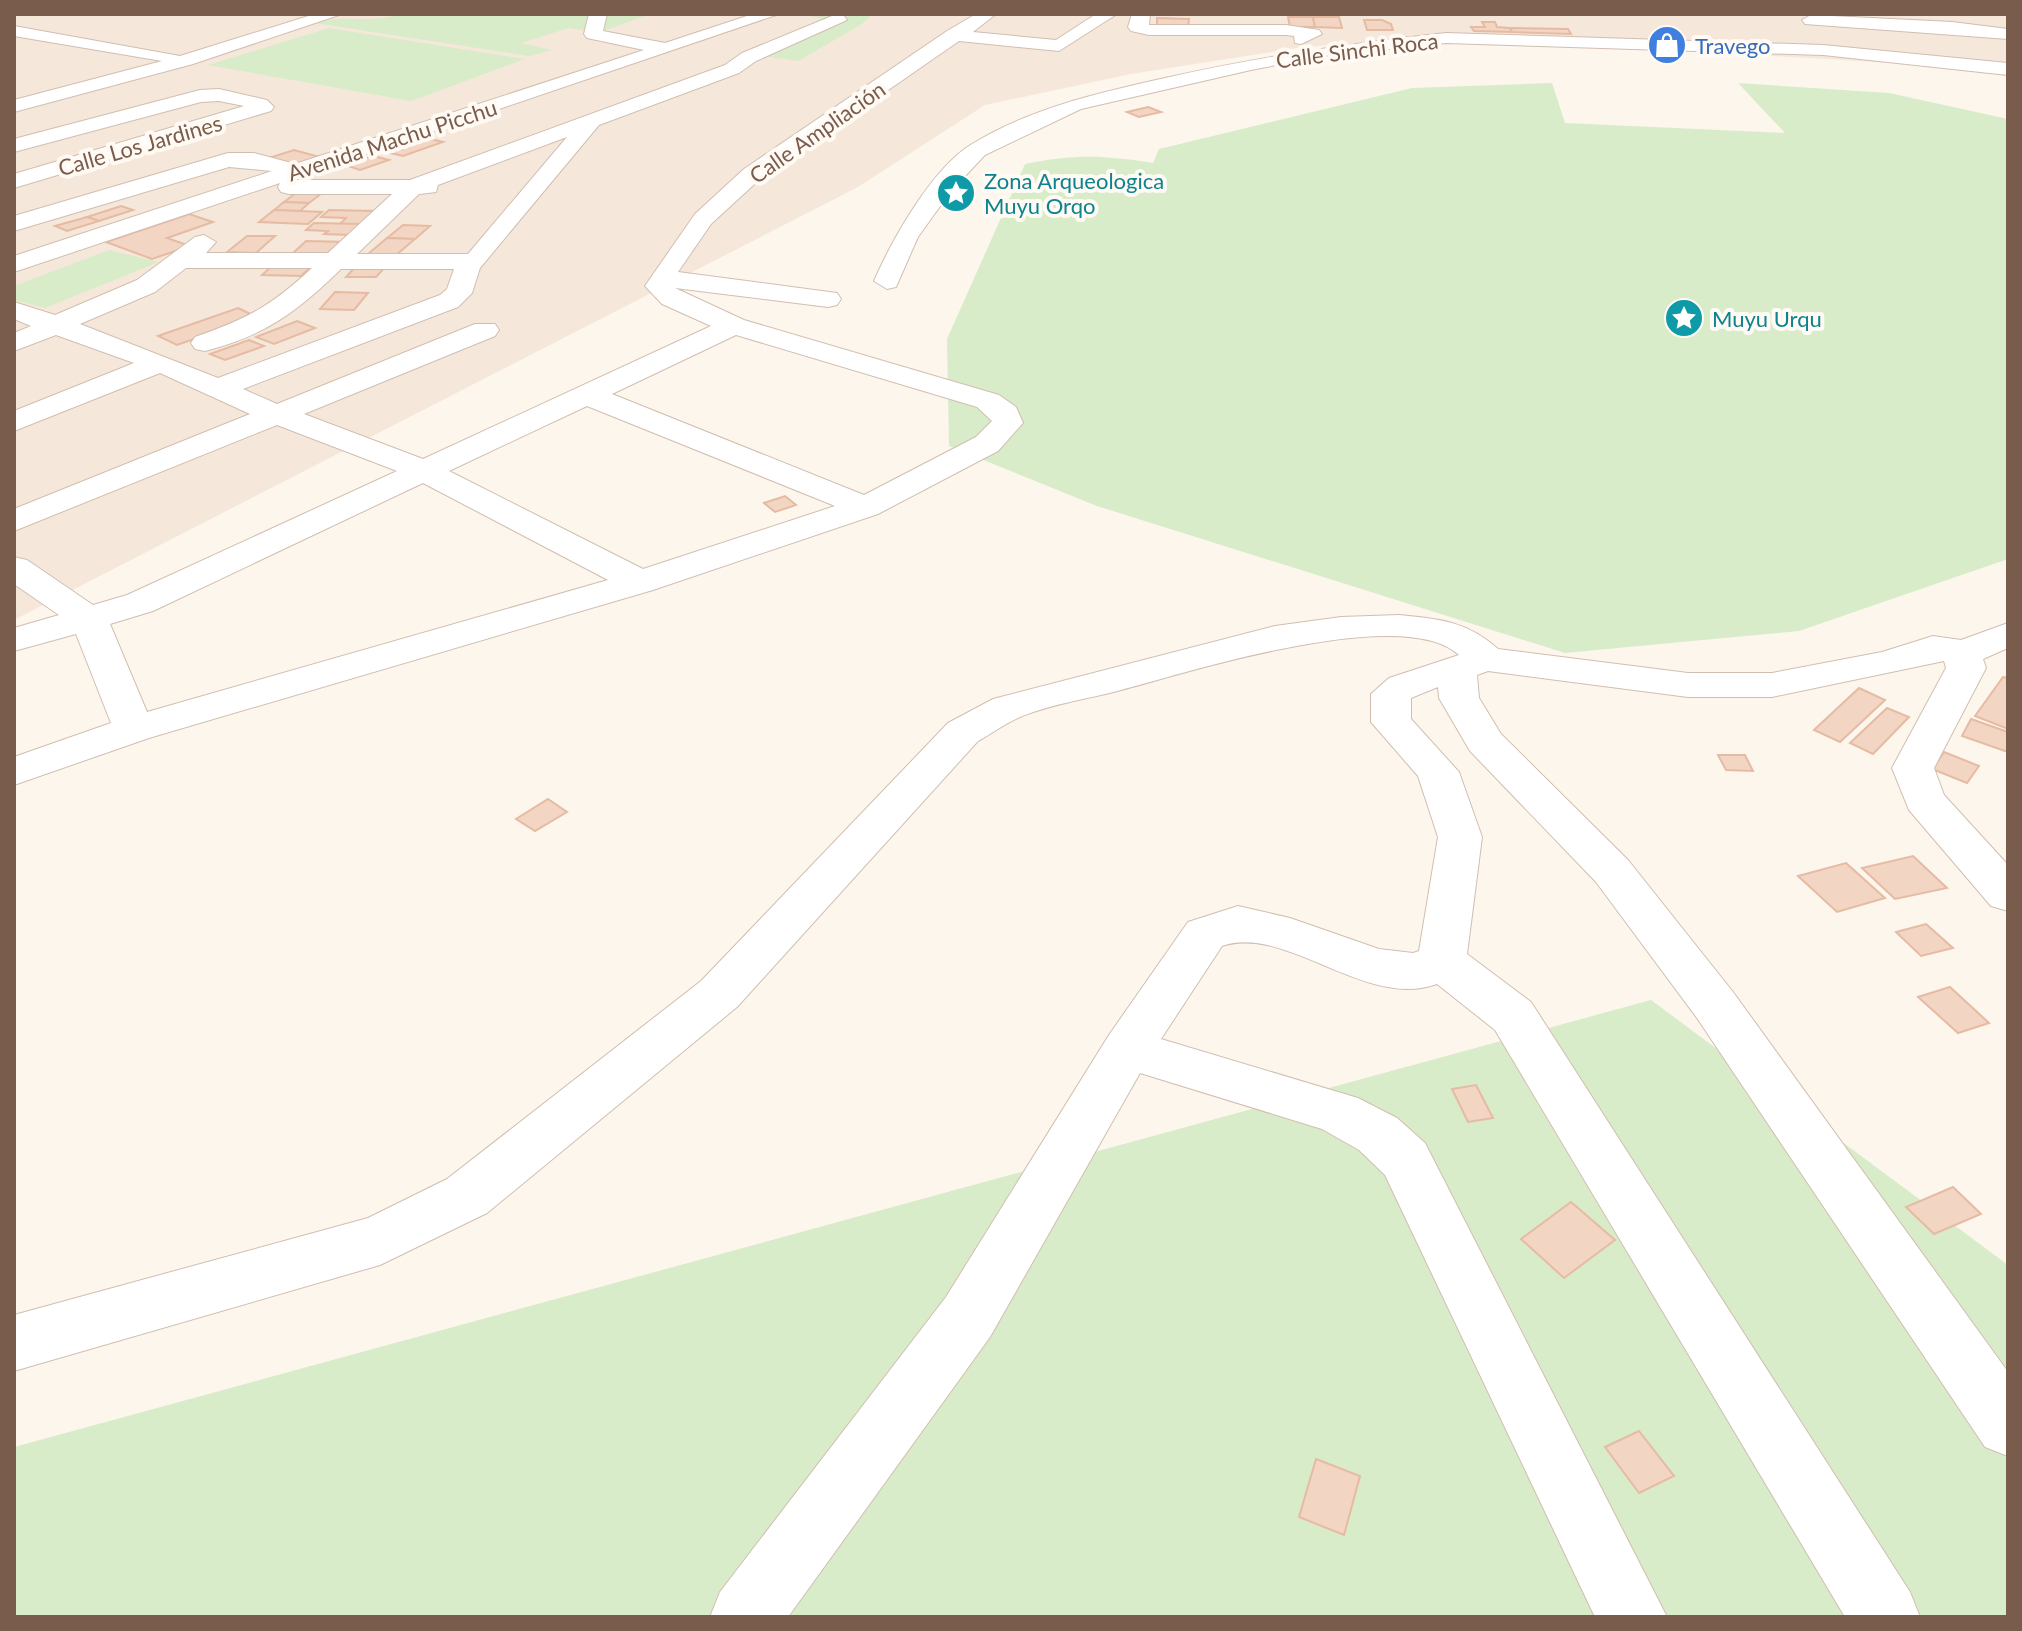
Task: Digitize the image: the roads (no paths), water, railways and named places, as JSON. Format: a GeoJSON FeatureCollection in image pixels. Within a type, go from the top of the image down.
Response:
{"type":"FeatureCollection","features":[{"type":"Feature","properties":{"kind":"street"},"geometry":{"type":"LineString","coordinates":[[14,106],[186,60],[333,14]]}},
{"type":"Feature","properties":{"kind":"street"},"geometry":{"type":"LineString","coordinates":[[598,14],[593,34],[740,62]]}},
{"type":"Feature","properties":{"kind":"street","name":"Avenida Machu Picchu"},"geometry":{"type":"LineString","coordinates":[[14,264],[270,185],[298,171],[770,14]]}},
{"type":"Feature","properties":{"kind":"street"},"geometry":{"type":"LineString","coordinates":[[205,343],[260,323],[288,305],[330,261],[413,187],[732,69],[740,62],[838,20],[824,14]]}},
{"type":"Feature","properties":{"kind":"street","name":"Calle Ampliación"},"geometry":{"type":"LineString","coordinates":[[663,274],[703,219],[752,174],[986,14]]}},
{"type":"Feature","properties":{"kind":"street"},"geometry":{"type":"LineString","coordinates":[[953,35],[1059,46],[1108,14]]}},
{"type":"Feature","properties":{"kind":"street"},"geometry":{"type":"LineString","coordinates":[[1141,14],[1137,27],[1149,30],[1312,33],[1311,36],[1255,54],[1249,58],[1251,64]]}},
{"type":"Feature","properties":{"kind":"street"},"geometry":{"type":"LineString","coordinates":[[1797,16],[1951,20],[2008,34]]}},
{"type":"Feature","properties":{"kind":"street"},"geometry":{"type":"LineString","coordinates":[[260,18],[300,24]]}},
{"type":"Feature","properties":{"kind":"street"},"geometry":{"type":"LineString","coordinates":[[18,34],[68,22]]}},
{"type":"Feature","properties":{"kind":"street"},"geometry":{"type":"LineString","coordinates":[[14,146],[213,95],[186,60],[18,34]]}},
{"type":"Feature","properties":{"kind":"street","name":"Calle Sinchi Roca"},"geometry":{"type":"LineString","coordinates":[[887,281],[906,237],[943,186],[977,150],[1074,104],[1251,64],[1407,40],[1604,41],[1823,50],[2008,69]]}},
{"type":"Feature","properties":{"kind":"street"},"geometry":{"type":"LineString","coordinates":[[1604,41],[1623,61]]}},
{"type":"Feature","properties":{"kind":"street"},"geometry":{"type":"LineString","coordinates":[[1477,59],[1766,66],[1892,75],[1974,86]]}},
{"type":"Feature","properties":{"kind":"street","name":"Calle Los Jardines"},"geometry":{"type":"LineString","coordinates":[[14,181],[168,138],[264,107],[213,95]]}},
{"type":"Feature","properties":{"kind":"street"},"geometry":{"type":"LineString","coordinates":[[526,96],[619,111]]}},
{"type":"Feature","properties":{"kind":"street"},"geometry":{"type":"LineString","coordinates":[[106,120],[168,138]]}},
{"type":"Feature","properties":{"kind":"street"},"geometry":{"type":"LineString","coordinates":[[181,260],[475,262],[590,123]]}},
{"type":"Feature","properties":{"kind":"street"},"geometry":{"type":"LineString","coordinates":[[14,224],[228,160],[254,160],[298,171]]}},
{"type":"Feature","properties":{"kind":"street"},"geometry":{"type":"LineString","coordinates":[[14,343],[60,326],[146,286],[234,219],[270,185],[475,188]]}},
{"type":"Feature","properties":{"kind":"street"},"geometry":{"type":"LineString","coordinates":[[506,188],[537,189]]}},
{"type":"Feature","properties":{"kind":"street"},"geometry":{"type":"LineString","coordinates":[[218,388],[440,306],[459,293],[469,264]]}},
{"type":"Feature","properties":{"kind":"street"},"geometry":{"type":"LineString","coordinates":[[14,772],[134,729],[640,582],[866,507],[987,444],[1008,423],[1005,413],[988,401],[734,326],[671,298],[658,286],[663,274],[828,299]]}},
{"type":"Feature","properties":{"kind":"street"},"geometry":{"type":"LineString","coordinates":[[14,310],[160,363],[273,413],[423,470],[640,582]]}},
{"type":"Feature","properties":{"kind":"street"},"geometry":{"type":"LineString","coordinates":[[14,640],[140,603],[734,326]]}},
{"type":"Feature","properties":{"kind":"street"},"geometry":{"type":"LineString","coordinates":[[14,521],[273,413],[485,330]]}},
{"type":"Feature","properties":{"kind":"street"},"geometry":{"type":"LineString","coordinates":[[14,422],[160,363]]}},
{"type":"Feature","properties":{"kind":"street"},"geometry":{"type":"LineString","coordinates":[[585,394],[866,507]]}},
{"type":"Feature","properties":{"kind":"street"},"geometry":{"type":"LineString","coordinates":[[14,568],[89,619],[134,729]]}},
{"type":"Feature","properties":{"kind":"street"},"geometry":{"type":"LineString","coordinates":[[14,1343],[380,1240],[467,1196],[719,994],[963,732],[1007,708],[1275,637],[1341,628],[1399,626],[1436,630],[1464,639],[1472,664],[1459,698],[1485,742],[1612,871],[1715,1005],[2008,1425]]}},
{"type":"Feature","properties":{"kind":"street"},"geometry":{"type":"LineString","coordinates":[[1442,961],[1460,837],[1438,772],[1391,722],[1391,694],[1403,686],[1472,664],[1688,685],[1772,685],[1890,662],[1933,648],[1950,649],[1962,654],[2008,634]]}},
{"type":"Feature","properties":{"kind":"street"},"geometry":{"type":"LineString","coordinates":[[1962,654],[1966,668],[1913,768],[1924,800],[2008,895]]}},
{"type":"Feature","properties":{"kind":"street"},"geometry":{"type":"LineString","coordinates":[[745,1617],[968,1317],[1127,1049],[1205,934],[1238,923],[1273,930],[1375,966],[1417,972],[1442,961]]}},
{"type":"Feature","properties":{"kind":"street"},"geometry":{"type":"LineString","coordinates":[[1442,961],[1513,1016],[1885,1617]]}},
{"type":"Feature","properties":{"kind":"street"},"geometry":{"type":"LineString","coordinates":[[1127,1049],[1339,1113],[1378,1134],[1405,1159],[1632,1617]]}},
{"type":"Feature","properties":{"kind":"place","name":"Travego"},"geometry":{"type":"Point","coordinates":[1667,45]}},
{"type":"Feature","properties":{"kind":"place","name":"Zona Arqueologica Muyu Orqo"},"geometry":{"type":"Point","coordinates":[956,193]}},
{"type":"Feature","properties":{"kind":"place","name":"Muyu Urqu"},"geometry":{"type":"Point","coordinates":[1684,318]}}]}
